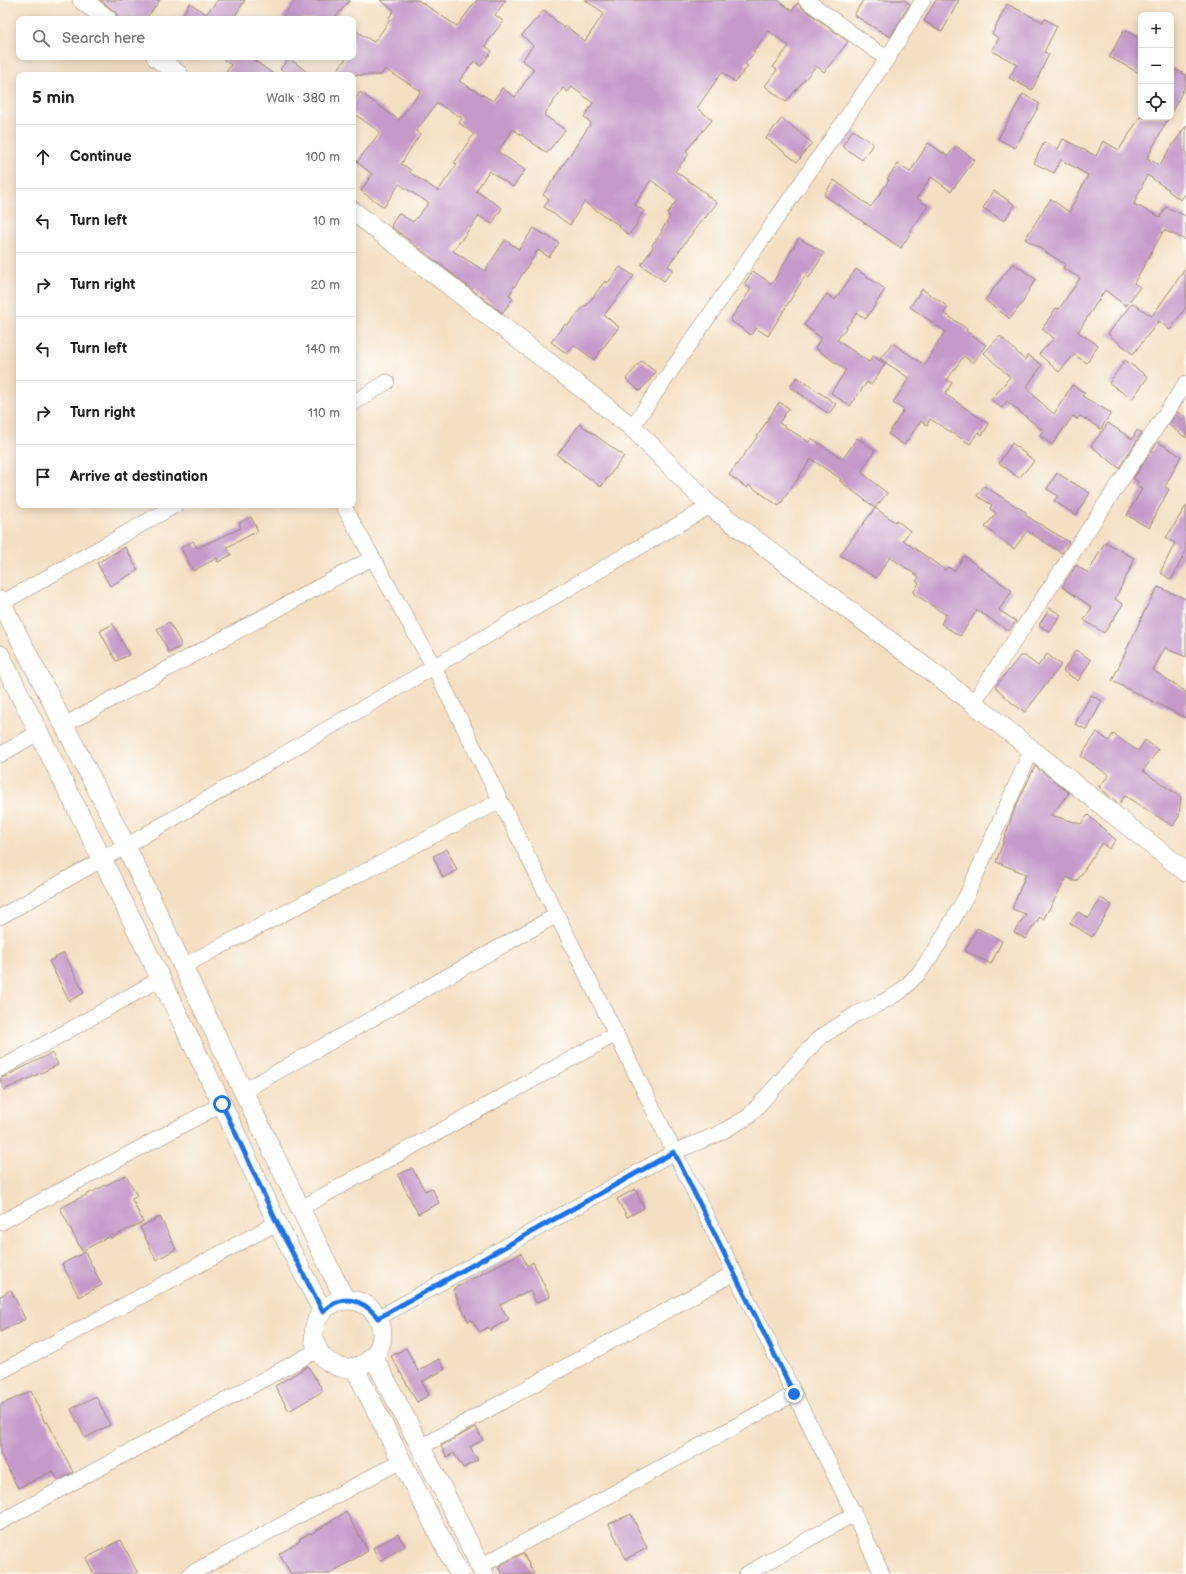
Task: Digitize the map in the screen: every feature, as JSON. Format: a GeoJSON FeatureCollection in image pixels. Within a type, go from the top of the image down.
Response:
{"type":"FeatureCollection","features":[{"type":"Feature","properties":{"kind":"street"},"geometry":{"type":"LineString","coordinates":[[82,0],[103,16]]}},
{"type":"Feature","properties":{"kind":"street"},"geometry":{"type":"LineString","coordinates":[[806,0],[887,59]]}},
{"type":"Feature","properties":{"kind":"street"},"geometry":{"type":"LineString","coordinates":[[632,427],[887,59],[923,0]]}},
{"type":"Feature","properties":{"kind":"street"},"geometry":{"type":"LineString","coordinates":[[160,60],[175,72]]}},
{"type":"Feature","properties":{"kind":"street"},"geometry":{"type":"LineString","coordinates":[[356,213],[632,427],[710,506],[974,703],[1186,872]]}},
{"type":"Feature","properties":{"kind":"street"},"geometry":{"type":"LineString","coordinates":[[356,401],[387,382]]}},
{"type":"Feature","properties":{"kind":"street"},"geometry":{"type":"LineString","coordinates":[[974,703],[1186,383]]}},
{"type":"Feature","properties":{"kind":"street"},"geometry":{"type":"LineString","coordinates":[[0,917],[126,846],[710,506]]}},
{"type":"Feature","properties":{"kind":"street"},"geometry":{"type":"LineString","coordinates":[[171,508],[1,602],[126,846],[345,1300]]}},
{"type":"Feature","properties":{"kind":"street"},"geometry":{"type":"LineString","coordinates":[[345,508],[434,667],[854,1514],[882,1574]]}},
{"type":"Feature","properties":{"kind":"street"},"geometry":{"type":"LineString","coordinates":[[64,725],[372,558]]}},
{"type":"Feature","properties":{"kind":"street"},"geometry":{"type":"LineString","coordinates":[[0,655],[222,1104],[277,1223],[323,1312]]}},
{"type":"Feature","properties":{"kind":"street"},"geometry":{"type":"LineString","coordinates":[[0,755],[39,732]]}},
{"type":"Feature","properties":{"kind":"street"},"geometry":{"type":"LineString","coordinates":[[378,1318],[674,1152],[716,1134],[748,1117],[818,1039],[856,1014],[877,1005],[900,992],[919,973],[939,944],[968,895],[1032,749]]}},
{"type":"Feature","properties":{"kind":"street"},"geometry":{"type":"LineString","coordinates":[[183,966],[500,801]]}},
{"type":"Feature","properties":{"kind":"street"},"geometry":{"type":"LineString","coordinates":[[243,1091],[557,915]]}},
{"type":"Feature","properties":{"kind":"street"},"geometry":{"type":"LineString","coordinates":[[0,1069],[160,979]]}},
{"type":"Feature","properties":{"kind":"street"},"geometry":{"type":"LineString","coordinates":[[301,1208],[616,1034]]}},
{"type":"Feature","properties":{"kind":"street"},"geometry":{"type":"LineString","coordinates":[[0,1223],[222,1104]]}},
{"type":"Feature","properties":{"kind":"street"},"geometry":{"type":"LineString","coordinates":[[0,1372],[277,1223]]}},
{"type":"Feature","properties":{"kind":"street"},"geometry":{"type":"LineString","coordinates":[[421,1447],[734,1273]]}},
{"type":"Feature","properties":{"kind":"street"},"geometry":{"type":"LineString","coordinates":[[345,1300],[361,1302],[371,1308],[378,1318],[382,1329],[382,1341],[377,1352],[369,1361],[354,1367],[347,1368],[336,1366],[326,1359],[318,1350],[315,1339],[315,1327],[320,1316],[327,1307],[338,1301],[345,1300]]}},
{"type":"Feature","properties":{"kind":"street"},"geometry":{"type":"LineString","coordinates":[[0,1522],[318,1350]]}},
{"type":"Feature","properties":{"kind":"street"},"geometry":{"type":"LineString","coordinates":[[374,1356],[483,1570],[794,1394]]}},
{"type":"Feature","properties":{"kind":"street"},"geometry":{"type":"LineString","coordinates":[[354,1367],[458,1574]]}},
{"type":"Feature","properties":{"kind":"street"},"geometry":{"type":"LineString","coordinates":[[190,1574],[401,1461]]}},
{"type":"Feature","properties":{"kind":"street"},"geometry":{"type":"LineString","coordinates":[[746,1574],[854,1514]]}},
{"type":"Feature","properties":{"kind":"building"},"geometry":{"type":"Polygon","coordinates":[[[100,0],[160,0],[148,16],[117,16],[114,11],[100,0]]]}},
{"type":"Feature","properties":{"kind":"building"},"geometry":{"type":"Polygon","coordinates":[[[218,0],[245,0],[235,16],[182,16],[190,3],[206,14],[218,0]]]}},
{"type":"Feature","properties":{"kind":"building"},"geometry":{"type":"Polygon","coordinates":[[[295,0],[350,0],[337,16],[283,16],[295,0]]]}},
{"type":"Feature","properties":{"kind":"building"},"geometry":{"type":"Polygon","coordinates":[[[380,0],[418,0],[457,26],[477,0],[506,0],[495,15],[503,21],[485,46],[492,51],[481,66],[474,61],[459,81],[493,101],[502,88],[515,97],[534,69],[522,60],[533,46],[522,35],[544,10],[564,28],[566,26],[585,41],[604,13],[585,0],[778,0],[792,11],[798,3],[801,7],[848,42],[824,72],[816,66],[786,102],[765,86],[777,70],[773,67],[789,46],[769,31],[753,51],[755,52],[745,64],[748,66],[735,82],[722,72],[697,108],[712,120],[686,151],[689,154],[675,171],[717,203],[705,218],[704,217],[668,266],[673,269],[664,281],[641,265],[653,247],[652,245],[662,232],[661,231],[670,217],[667,214],[677,200],[651,180],[635,205],[644,211],[629,235],[619,227],[620,226],[584,202],[570,225],[544,207],[549,199],[543,195],[591,123],[584,117],[593,103],[572,87],[568,92],[563,88],[544,115],[565,130],[547,153],[513,129],[498,152],[525,170],[513,187],[489,171],[476,191],[502,208],[492,224],[479,216],[453,251],[485,271],[505,240],[519,249],[534,228],[559,243],[549,257],[538,250],[509,295],[513,299],[502,313],[391,226],[398,213],[413,222],[429,203],[399,184],[384,207],[361,191],[372,174],[357,162],[380,132],[356,115],[356,98],[360,92],[399,120],[421,91],[385,69],[381,75],[356,75],[356,72],[336,72],[345,60],[356,60],[356,31],[374,42],[390,20],[388,19],[394,10],[380,0]],[[437,103],[416,131],[420,134],[401,164],[411,170],[409,172],[438,191],[457,164],[454,163],[474,134],[459,123],[462,118],[437,103]]]}},
{"type":"Feature","properties":{"kind":"building"},"geometry":{"type":"Polygon","coordinates":[[[863,0],[903,0],[910,4],[890,37],[854,15],[863,0]]]}},
{"type":"Feature","properties":{"kind":"building"},"geometry":{"type":"Polygon","coordinates":[[[936,0],[959,0],[942,32],[924,21],[936,0]]]}},
{"type":"Feature","properties":{"kind":"building"},"geometry":{"type":"Polygon","coordinates":[[[1007,4],[1043,22],[1045,19],[1057,26],[1044,52],[1049,54],[1032,90],[1009,78],[1017,64],[992,51],[999,38],[992,34],[1007,4]]]}},
{"type":"Feature","properties":{"kind":"building"},"geometry":{"type":"Polygon","coordinates":[[[1124,30],[1138,37],[1138,72],[1109,57],[1124,30]]]}},
{"type":"Feature","properties":{"kind":"building"},"geometry":{"type":"Polygon","coordinates":[[[225,60],[253,60],[271,72],[226,72],[231,65],[225,60]]]}},
{"type":"Feature","properties":{"kind":"building"},"geometry":{"type":"Polygon","coordinates":[[[287,60],[292,60],[307,72],[284,72],[280,69],[287,60]]]}},
{"type":"Feature","properties":{"kind":"building"},"geometry":{"type":"Polygon","coordinates":[[[1174,69],[1186,75],[1186,85],[1174,107],[1174,69]]]}},
{"type":"Feature","properties":{"kind":"building"},"geometry":{"type":"Polygon","coordinates":[[[1023,94],[1040,104],[1015,148],[998,139],[1023,94]]]}},
{"type":"Feature","properties":{"kind":"building"},"geometry":{"type":"Polygon","coordinates":[[[782,118],[812,143],[797,162],[766,138],[782,118]]]}},
{"type":"Feature","properties":{"kind":"building"},"geometry":{"type":"Polygon","coordinates":[[[1138,120],[1167,120],[1147,158],[1159,165],[1186,126],[1186,193],[1181,200],[1147,175],[1134,204],[1160,217],[1166,207],[1186,216],[1186,240],[1164,230],[1134,283],[1140,287],[1126,306],[1105,290],[1078,332],[1098,345],[1087,363],[1074,355],[1059,372],[1039,354],[1054,338],[1042,329],[1056,308],[1059,309],[1080,278],[1063,268],[1065,264],[1025,239],[1051,199],[1069,212],[1088,175],[1061,160],[1054,173],[1034,163],[1044,142],[1058,149],[1063,139],[1096,156],[1103,141],[1119,150],[1138,120]]]}},
{"type":"Feature","properties":{"kind":"building"},"geometry":{"type":"Polygon","coordinates":[[[853,130],[873,144],[862,160],[842,146],[853,130]]]}},
{"type":"Feature","properties":{"kind":"building"},"geometry":{"type":"Polygon","coordinates":[[[928,143],[948,156],[956,146],[975,160],[951,191],[931,177],[917,198],[928,206],[911,230],[912,231],[901,248],[824,195],[834,180],[871,207],[889,180],[887,179],[898,164],[910,172],[928,143]]]}},
{"type":"Feature","properties":{"kind":"building"},"geometry":{"type":"Polygon","coordinates":[[[994,191],[1015,205],[1004,221],[983,208],[994,191]]]}},
{"type":"Feature","properties":{"kind":"building"},"geometry":{"type":"Polygon","coordinates":[[[799,238],[824,253],[809,278],[805,276],[768,336],[756,328],[751,335],[730,320],[751,289],[744,284],[753,271],[772,284],[799,238]]]}},
{"type":"Feature","properties":{"kind":"building"},"geometry":{"type":"Polygon","coordinates":[[[1013,263],[1036,279],[1024,298],[1025,299],[1010,319],[985,300],[1013,263]]]}},
{"type":"Feature","properties":{"kind":"building"},"geometry":{"type":"Polygon","coordinates":[[[620,267],[634,276],[604,315],[619,327],[594,360],[574,345],[567,354],[551,342],[565,324],[567,326],[585,305],[586,306],[605,281],[608,283],[620,267]]]}},
{"type":"Feature","properties":{"kind":"building"},"geometry":{"type":"Polygon","coordinates":[[[1186,268],[1186,307],[1170,330],[1159,321],[1133,354],[1108,334],[1132,303],[1152,316],[1186,268]]]}},
{"type":"Feature","properties":{"kind":"building"},"geometry":{"type":"Polygon","coordinates":[[[856,269],[885,289],[866,319],[857,313],[837,340],[869,362],[873,356],[885,364],[871,385],[867,382],[850,406],[831,393],[846,370],[815,348],[821,338],[804,325],[827,294],[835,300],[856,269]]]}},
{"type":"Feature","properties":{"kind":"building"},"geometry":{"type":"Polygon","coordinates":[[[922,289],[948,307],[944,313],[967,329],[966,331],[986,345],[973,363],[964,356],[947,380],[952,383],[945,394],[989,424],[982,435],[978,432],[970,444],[930,419],[927,425],[921,421],[904,445],[888,434],[904,410],[893,403],[909,378],[880,359],[892,343],[925,365],[945,331],[910,307],[922,289]]]}},
{"type":"Feature","properties":{"kind":"building"},"geometry":{"type":"Polygon","coordinates":[[[1000,336],[1025,360],[1028,355],[1042,365],[1026,388],[1035,397],[1054,414],[1072,385],[1085,393],[1082,396],[1111,413],[1101,429],[1080,416],[1077,419],[1073,416],[1052,445],[1039,435],[1043,431],[1007,401],[1002,408],[991,400],[1010,377],[984,353],[1000,336]]]}},
{"type":"Feature","properties":{"kind":"building"},"geometry":{"type":"Polygon","coordinates":[[[1125,360],[1148,377],[1132,399],[1109,383],[1125,360]]]}},
{"type":"Feature","properties":{"kind":"building"},"geometry":{"type":"Polygon","coordinates":[[[641,361],[656,372],[640,391],[626,379],[641,361]]]}},
{"type":"Feature","properties":{"kind":"building"},"geometry":{"type":"Polygon","coordinates":[[[797,377],[836,404],[829,414],[790,387],[797,377]]]}},
{"type":"Feature","properties":{"kind":"building"},"geometry":{"type":"Polygon","coordinates":[[[779,402],[789,408],[779,423],[809,442],[811,438],[843,459],[857,438],[875,450],[861,472],[887,493],[875,508],[840,481],[841,479],[811,459],[779,506],[749,485],[747,488],[729,475],[755,440],[779,402]]]}},
{"type":"Feature","properties":{"kind":"building"},"geometry":{"type":"Polygon","coordinates":[[[1177,412],[1186,417],[1186,438],[1169,425],[1177,412]]]}},
{"type":"Feature","properties":{"kind":"building"},"geometry":{"type":"Polygon","coordinates":[[[1108,423],[1132,439],[1137,430],[1142,433],[1119,468],[1091,446],[1108,423]]]}},
{"type":"Feature","properties":{"kind":"building"},"geometry":{"type":"Polygon","coordinates":[[[580,424],[624,456],[601,487],[557,455],[580,424]]]}},
{"type":"Feature","properties":{"kind":"building"},"geometry":{"type":"Polygon","coordinates":[[[1158,442],[1181,456],[1165,487],[1169,489],[1149,528],[1127,515],[1142,489],[1136,486],[1138,482],[1133,478],[1158,442]]]}},
{"type":"Feature","properties":{"kind":"building"},"geometry":{"type":"Polygon","coordinates":[[[1012,443],[1034,461],[1019,478],[999,463],[1012,443]]]}},
{"type":"Feature","properties":{"kind":"building"},"geometry":{"type":"Polygon","coordinates":[[[1057,473],[1090,493],[1076,515],[1054,501],[1058,496],[1047,489],[1057,473]]]}},
{"type":"Feature","properties":{"kind":"building"},"geometry":{"type":"Polygon","coordinates":[[[984,486],[1027,513],[1025,515],[1069,542],[1062,553],[1027,531],[1014,549],[985,527],[996,513],[990,509],[992,505],[977,496],[984,486]]]}},
{"type":"Feature","properties":{"kind":"building"},"geometry":{"type":"Polygon","coordinates":[[[1186,506],[1186,551],[1171,580],[1161,573],[1175,543],[1166,538],[1186,506]]]}},
{"type":"Feature","properties":{"kind":"building"},"geometry":{"type":"Polygon","coordinates":[[[875,508],[895,522],[896,520],[910,531],[903,540],[945,570],[948,567],[954,571],[964,556],[1012,591],[999,610],[1016,621],[1009,631],[977,610],[960,636],[941,624],[946,615],[913,593],[919,583],[916,581],[919,577],[890,557],[876,578],[840,555],[875,508]]]}},
{"type":"Feature","properties":{"kind":"building"},"geometry":{"type":"Polygon","coordinates":[[[251,517],[258,531],[227,547],[231,555],[218,562],[217,558],[193,571],[181,548],[193,541],[197,548],[241,528],[239,523],[251,517]]]}},
{"type":"Feature","properties":{"kind":"building"},"geometry":{"type":"Polygon","coordinates":[[[1105,542],[1134,558],[1132,560],[1134,561],[1115,599],[1123,604],[1104,633],[1084,620],[1092,607],[1062,587],[1076,565],[1088,573],[1105,542]]]}},
{"type":"Feature","properties":{"kind":"building"},"geometry":{"type":"Polygon","coordinates":[[[125,547],[138,570],[110,586],[97,563],[125,547]]]}},
{"type":"Feature","properties":{"kind":"building"},"geometry":{"type":"Polygon","coordinates":[[[1158,587],[1186,599],[1186,657],[1165,648],[1153,670],[1186,692],[1186,718],[1112,681],[1147,606],[1158,587]]]}},
{"type":"Feature","properties":{"kind":"building"},"geometry":{"type":"Polygon","coordinates":[[[1050,608],[1061,615],[1050,632],[1039,625],[1050,608]]]}},
{"type":"Feature","properties":{"kind":"building"},"geometry":{"type":"Polygon","coordinates":[[[169,622],[180,642],[180,647],[169,653],[157,629],[169,622]]]}},
{"type":"Feature","properties":{"kind":"building"},"geometry":{"type":"Polygon","coordinates":[[[113,624],[129,655],[116,661],[100,631],[113,624]]]}},
{"type":"Feature","properties":{"kind":"building"},"geometry":{"type":"Polygon","coordinates":[[[1076,650],[1091,660],[1078,681],[1063,671],[1076,650]]]}},
{"type":"Feature","properties":{"kind":"building"},"geometry":{"type":"Polygon","coordinates":[[[1047,654],[1061,665],[1025,712],[1013,704],[995,687],[1020,656],[1025,656],[1038,666],[1047,654]]]}},
{"type":"Feature","properties":{"kind":"building"},"geometry":{"type":"Polygon","coordinates":[[[1091,695],[1102,701],[1087,730],[1075,724],[1091,695]]]}},
{"type":"Feature","properties":{"kind":"building"},"geometry":{"type":"Polygon","coordinates":[[[1097,732],[1109,741],[1113,734],[1138,751],[1145,740],[1158,750],[1143,771],[1181,797],[1179,816],[1173,826],[1125,796],[1119,804],[1099,787],[1109,775],[1081,756],[1097,732]]]}},
{"type":"Feature","properties":{"kind":"building"},"geometry":{"type":"Polygon","coordinates":[[[1035,766],[1069,793],[1051,815],[1081,824],[1088,815],[1116,840],[1109,849],[1102,843],[1076,882],[1067,877],[1043,920],[1040,917],[1025,939],[1014,932],[1026,914],[1012,909],[1026,874],[996,862],[1014,811],[1035,766]]]}},
{"type":"Feature","properties":{"kind":"building"},"geometry":{"type":"Polygon","coordinates":[[[447,849],[457,870],[443,878],[433,856],[447,849]]]}},
{"type":"Feature","properties":{"kind":"building"},"geometry":{"type":"Polygon","coordinates":[[[1101,898],[1112,905],[1092,937],[1070,923],[1078,912],[1089,918],[1101,898]]]}},
{"type":"Feature","properties":{"kind":"building"},"geometry":{"type":"Polygon","coordinates":[[[977,928],[1002,941],[991,964],[965,951],[977,928]]]}},
{"type":"Feature","properties":{"kind":"building"},"geometry":{"type":"Polygon","coordinates":[[[64,953],[84,993],[69,1001],[49,961],[64,953]]]}},
{"type":"Feature","properties":{"kind":"building"},"geometry":{"type":"Polygon","coordinates":[[[52,1053],[58,1065],[4,1090],[0,1079],[52,1053]]]}},
{"type":"Feature","properties":{"kind":"building"},"geometry":{"type":"Polygon","coordinates":[[[412,1168],[425,1191],[432,1188],[439,1203],[418,1214],[398,1175],[412,1168]]]}},
{"type":"Feature","properties":{"kind":"building"},"geometry":{"type":"Polygon","coordinates":[[[126,1175],[137,1196],[132,1199],[143,1222],[111,1238],[110,1236],[82,1251],[60,1208],[126,1175]]]}},
{"type":"Feature","properties":{"kind":"building"},"geometry":{"type":"Polygon","coordinates":[[[635,1189],[644,1208],[627,1217],[617,1199],[635,1189]]]}},
{"type":"Feature","properties":{"kind":"building"},"geometry":{"type":"Polygon","coordinates":[[[160,1217],[176,1249],[156,1260],[140,1227],[160,1217]]]}},
{"type":"Feature","properties":{"kind":"building"},"geometry":{"type":"Polygon","coordinates":[[[85,1252],[102,1285],[79,1297],[62,1264],[85,1252]]]}},
{"type":"Feature","properties":{"kind":"building"},"geometry":{"type":"Polygon","coordinates":[[[521,1253],[527,1266],[533,1262],[550,1297],[536,1303],[530,1290],[500,1305],[509,1319],[490,1330],[488,1327],[480,1332],[472,1320],[468,1321],[453,1289],[521,1253]]]}},
{"type":"Feature","properties":{"kind":"building"},"geometry":{"type":"Polygon","coordinates":[[[11,1290],[25,1319],[0,1332],[0,1296],[11,1290]]]}},
{"type":"Feature","properties":{"kind":"building"},"geometry":{"type":"Polygon","coordinates":[[[406,1348],[418,1371],[439,1359],[445,1369],[422,1382],[429,1395],[417,1402],[391,1356],[406,1348]]]}},
{"type":"Feature","properties":{"kind":"building"},"geometry":{"type":"Polygon","coordinates":[[[308,1366],[323,1391],[289,1411],[275,1386],[308,1366]]]}},
{"type":"Feature","properties":{"kind":"building"},"geometry":{"type":"Polygon","coordinates":[[[31,1391],[45,1423],[47,1421],[73,1472],[58,1480],[53,1471],[18,1488],[0,1453],[0,1405],[31,1391]]]}},
{"type":"Feature","properties":{"kind":"building"},"geometry":{"type":"Polygon","coordinates":[[[96,1396],[110,1425],[85,1438],[71,1409],[96,1396]]]}},
{"type":"Feature","properties":{"kind":"building"},"geometry":{"type":"Polygon","coordinates":[[[476,1427],[483,1440],[470,1447],[478,1460],[463,1468],[454,1453],[447,1457],[441,1446],[476,1427]]]}},
{"type":"Feature","properties":{"kind":"building"},"geometry":{"type":"Polygon","coordinates":[[[346,1512],[368,1551],[329,1574],[291,1574],[279,1554],[300,1541],[299,1539],[310,1533],[311,1534],[346,1512]]]}},
{"type":"Feature","properties":{"kind":"building"},"geometry":{"type":"Polygon","coordinates":[[[631,1514],[647,1548],[626,1559],[609,1524],[631,1514]]]}},
{"type":"Feature","properties":{"kind":"building"},"geometry":{"type":"Polygon","coordinates":[[[398,1534],[405,1546],[380,1561],[373,1548],[398,1534]]]}},
{"type":"Feature","properties":{"kind":"building"},"geometry":{"type":"Polygon","coordinates":[[[121,1540],[138,1574],[94,1574],[86,1558],[121,1540]]]}},
{"type":"Feature","properties":{"kind":"building"},"geometry":{"type":"Polygon","coordinates":[[[523,1553],[534,1574],[502,1574],[498,1567],[523,1553]]]}},
{"type":"Feature","properties":{"kind":"route"},"geometry":{"type":"LineString","coordinates":[[222,1104],[277,1223],[323,1312],[327,1307],[338,1301],[349,1300],[361,1302],[371,1308],[378,1318],[674,1152],[794,1394]]}}]}
